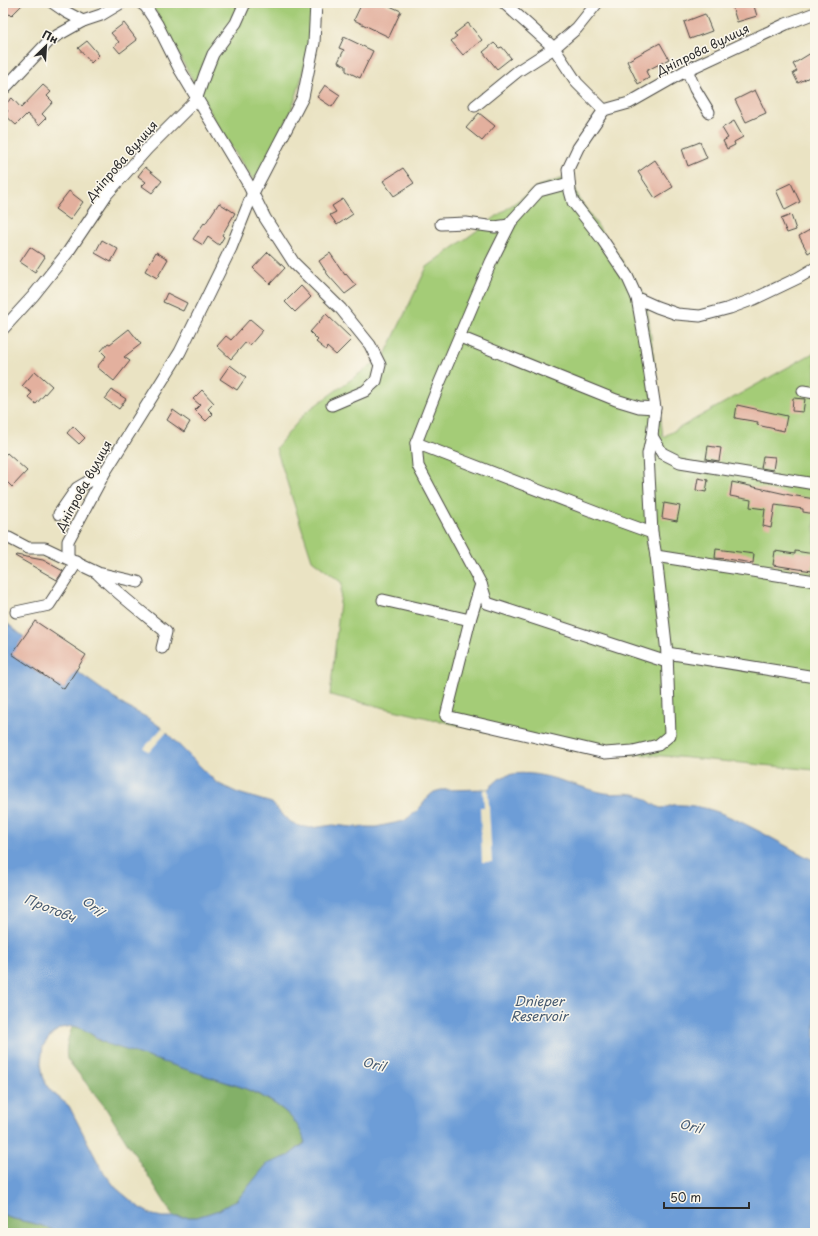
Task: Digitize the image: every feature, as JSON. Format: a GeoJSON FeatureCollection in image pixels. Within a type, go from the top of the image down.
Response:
{"type":"FeatureCollection","features":[{"type":"Feature","properties":{"kind":"street"},"geometry":{"type":"LineString","coordinates":[[53,3],[83,21]]}},
{"type":"Feature","properties":{"kind":"street"},"geometry":{"type":"LineString","coordinates":[[3,90],[51,39],[83,21],[101,15],[121,3]]}},
{"type":"Feature","properties":{"kind":"street"},"geometry":{"type":"LineString","coordinates":[[141,3],[146,7],[157,24],[196,100],[246,182],[265,218],[294,262],[341,309],[370,345],[380,365],[376,381],[365,391],[332,405]]}},
{"type":"Feature","properties":{"kind":"street"},"geometry":{"type":"LineString","coordinates":[[196,100],[213,54],[236,23],[245,3]]}},
{"type":"Feature","properties":{"kind":"street","name":"Дніпрова вулиця"},"geometry":{"type":"LineString","coordinates":[[73,560],[68,542],[105,472],[180,352],[231,248],[252,195],[303,97],[314,43],[316,3]]}},
{"type":"Feature","properties":{"kind":"street"},"geometry":{"type":"LineString","coordinates":[[481,584],[470,620],[446,716],[605,753],[632,751],[658,745],[670,735],[667,657],[656,556],[652,533],[648,454],[652,436],[654,408],[646,348],[637,298],[627,276],[602,239],[574,202],[569,183],[568,169],[578,148],[604,110],[576,83],[554,48],[504,3]]}},
{"type":"Feature","properties":{"kind":"street"},"geometry":{"type":"LineString","coordinates":[[475,106],[518,72],[554,48],[577,28],[597,3]]}},
{"type":"Feature","properties":{"kind":"street","name":"Дніпрова вулиця"},"geometry":{"type":"LineString","coordinates":[[604,110],[629,103],[687,70],[786,24],[815,13]]}},
{"type":"Feature","properties":{"kind":"street"},"geometry":{"type":"LineString","coordinates":[[687,70],[695,89],[709,112]]}},
{"type":"Feature","properties":{"kind":"street","name":"Дніпрова вулиця"},"geometry":{"type":"LineString","coordinates":[[3,329],[33,296],[68,252],[107,194],[147,149],[196,100]]}},
{"type":"Feature","properties":{"kind":"street"},"geometry":{"type":"LineString","coordinates":[[569,183],[539,191],[509,225],[491,262],[439,384],[416,443],[418,466],[481,584],[487,603],[667,657],[815,677]]}},
{"type":"Feature","properties":{"kind":"street"},"geometry":{"type":"LineString","coordinates":[[441,224],[466,223],[495,227],[509,225]]}},
{"type":"Feature","properties":{"kind":"street"},"geometry":{"type":"LineString","coordinates":[[637,298],[677,314],[700,316],[730,308],[754,298],[798,278],[815,268]]}},
{"type":"Feature","properties":{"kind":"street"},"geometry":{"type":"LineString","coordinates":[[460,337],[502,356],[616,400],[639,407],[654,408]]}},
{"type":"Feature","properties":{"kind":"street"},"geometry":{"type":"LineString","coordinates":[[803,391],[815,393]]}},
{"type":"Feature","properties":{"kind":"street"},"geometry":{"type":"LineString","coordinates":[[652,436],[662,453],[680,462],[815,484]]}},
{"type":"Feature","properties":{"kind":"street"},"geometry":{"type":"LineString","coordinates":[[416,443],[652,533]]}},
{"type":"Feature","properties":{"kind":"street"},"geometry":{"type":"LineString","coordinates":[[58,514],[77,488],[105,472]]}},
{"type":"Feature","properties":{"kind":"street"},"geometry":{"type":"LineString","coordinates":[[9,538],[28,548],[46,548],[98,573],[138,582]]}},
{"type":"Feature","properties":{"kind":"street"},"geometry":{"type":"LineString","coordinates":[[656,556],[815,581]]}},
{"type":"Feature","properties":{"kind":"street"},"geometry":{"type":"LineString","coordinates":[[16,612],[49,605],[73,560]]}},
{"type":"Feature","properties":{"kind":"street"},"geometry":{"type":"LineString","coordinates":[[98,573],[114,590],[166,632],[162,648]]}},
{"type":"Feature","properties":{"kind":"street"},"geometry":{"type":"LineString","coordinates":[[383,600],[470,620]]}},
{"type":"Feature","properties":{"kind":"green space"},"geometry":{"type":"Polygon","coordinates":[[[151,3],[314,3],[305,64],[292,108],[254,181],[217,125],[151,3]]]}},
{"type":"Feature","properties":{"kind":"green space"},"geometry":{"type":"Polygon","coordinates":[[[570,176],[580,200],[646,296],[663,437],[815,352],[815,770],[678,757],[572,750],[330,695],[342,583],[312,560],[276,448],[306,412],[385,355],[427,267],[538,186],[570,176]]]}},
{"type":"Feature","properties":{"kind":"green space"},"geometry":{"type":"Polygon","coordinates":[[[73,1026],[86,1030],[98,1040],[241,1087],[261,1096],[289,1115],[296,1123],[305,1142],[288,1156],[267,1164],[238,1199],[219,1210],[197,1217],[174,1217],[105,1107],[67,1059],[67,1042],[73,1026]]]}},
{"type":"Feature","properties":{"kind":"green space"},"geometry":{"type":"Polygon","coordinates":[[[3,1214],[10,1218],[40,1225],[60,1233],[3,1233],[3,1214]]]}},
{"type":"Feature","properties":{"kind":"water","name":"Dnieper Reservoir"},"geometry":{"type":"Polygon","coordinates":[[[3,620],[24,637],[12,655],[64,689],[76,671],[125,706],[148,718],[162,728],[217,783],[238,793],[272,803],[283,816],[299,826],[311,828],[333,825],[376,827],[404,821],[418,810],[434,792],[441,790],[488,789],[499,779],[510,775],[523,773],[552,778],[605,793],[635,794],[661,808],[679,805],[712,810],[747,825],[815,861],[815,1233],[60,1233],[40,1225],[10,1218],[3,1214],[3,620]],[[73,1026],[61,1028],[52,1034],[43,1046],[41,1063],[43,1076],[47,1086],[52,1092],[69,1106],[102,1170],[116,1188],[140,1208],[153,1215],[162,1217],[197,1217],[219,1210],[238,1199],[267,1164],[288,1156],[305,1143],[296,1123],[289,1115],[271,1101],[241,1087],[107,1044],[78,1027],[73,1026]]]}},
{"type":"Feature","properties":{"kind":"pier"},"geometry":{"type":"Polygon","coordinates":[[[162,728],[167,732],[149,752],[144,748],[162,728]]]}},
{"type":"Feature","properties":{"kind":"pier"},"geometry":{"type":"Polygon","coordinates":[[[488,789],[492,862],[482,862],[480,807],[484,807],[483,790],[488,789]]]}},
{"type":"Feature","properties":{"kind":"building"},"geometry":{"type":"Polygon","coordinates":[[[7,3],[24,3],[11,16],[3,8],[7,3]]]}},
{"type":"Feature","properties":{"kind":"building"},"geometry":{"type":"Polygon","coordinates":[[[362,3],[383,3],[401,11],[389,37],[354,20],[362,3]]]}},
{"type":"Feature","properties":{"kind":"building"},"geometry":{"type":"Polygon","coordinates":[[[731,3],[753,3],[757,16],[737,22],[731,3]]]}},
{"type":"Feature","properties":{"kind":"building"},"geometry":{"type":"Polygon","coordinates":[[[705,14],[712,31],[690,39],[684,22],[705,14]]]}},
{"type":"Feature","properties":{"kind":"building"},"geometry":{"type":"Polygon","coordinates":[[[124,23],[137,40],[120,53],[114,46],[119,42],[111,33],[124,23]]]}},
{"type":"Feature","properties":{"kind":"building"},"geometry":{"type":"Polygon","coordinates":[[[468,23],[482,40],[463,55],[451,41],[457,36],[454,34],[468,23]]]}},
{"type":"Feature","properties":{"kind":"building"},"geometry":{"type":"Polygon","coordinates":[[[344,37],[373,51],[360,78],[346,71],[346,66],[338,62],[344,50],[339,48],[344,37]]]}},
{"type":"Feature","properties":{"kind":"building"},"geometry":{"type":"Polygon","coordinates":[[[87,41],[99,55],[91,63],[78,48],[87,41]]]}},
{"type":"Feature","properties":{"kind":"building"},"geometry":{"type":"Polygon","coordinates":[[[494,43],[499,48],[502,47],[511,58],[497,69],[483,52],[494,43]]]}},
{"type":"Feature","properties":{"kind":"building"},"geometry":{"type":"Polygon","coordinates":[[[660,43],[669,59],[646,71],[649,78],[638,84],[627,61],[660,43]]]}},
{"type":"Feature","properties":{"kind":"building"},"geometry":{"type":"Polygon","coordinates":[[[811,53],[815,60],[815,74],[798,83],[793,73],[797,71],[793,64],[811,53]]]}},
{"type":"Feature","properties":{"kind":"building"},"geometry":{"type":"Polygon","coordinates":[[[43,85],[51,92],[47,96],[53,102],[42,114],[46,118],[39,125],[27,114],[16,125],[4,114],[8,111],[3,106],[12,98],[21,108],[43,85]]]}},
{"type":"Feature","properties":{"kind":"building"},"geometry":{"type":"Polygon","coordinates":[[[325,85],[340,95],[332,107],[317,97],[325,85]]]}},
{"type":"Feature","properties":{"kind":"building"},"geometry":{"type":"Polygon","coordinates":[[[755,90],[766,113],[746,122],[735,100],[755,90]]]}},
{"type":"Feature","properties":{"kind":"building"},"geometry":{"type":"Polygon","coordinates":[[[479,113],[495,126],[482,141],[466,128],[479,113]]]}},
{"type":"Feature","properties":{"kind":"building"},"geometry":{"type":"Polygon","coordinates":[[[734,121],[743,137],[734,142],[735,145],[727,149],[723,141],[728,138],[722,128],[734,121]]]}},
{"type":"Feature","properties":{"kind":"building"},"geometry":{"type":"Polygon","coordinates":[[[700,142],[707,158],[688,166],[682,149],[700,142]]]}},
{"type":"Feature","properties":{"kind":"building"},"geometry":{"type":"Polygon","coordinates":[[[655,160],[673,187],[655,198],[638,172],[655,160]]]}},
{"type":"Feature","properties":{"kind":"building"},"geometry":{"type":"Polygon","coordinates":[[[145,167],[162,181],[152,193],[142,186],[146,182],[138,176],[145,167]]]}},
{"type":"Feature","properties":{"kind":"building"},"geometry":{"type":"Polygon","coordinates":[[[403,168],[414,183],[394,196],[383,181],[403,168]]]}},
{"type":"Feature","properties":{"kind":"building"},"geometry":{"type":"Polygon","coordinates":[[[791,183],[800,202],[785,210],[776,190],[791,183]]]}},
{"type":"Feature","properties":{"kind":"building"},"geometry":{"type":"Polygon","coordinates":[[[69,191],[83,202],[70,220],[55,209],[69,191]]]}},
{"type":"Feature","properties":{"kind":"building"},"geometry":{"type":"Polygon","coordinates":[[[343,199],[353,214],[337,225],[330,215],[336,212],[332,206],[343,199]]]}},
{"type":"Feature","properties":{"kind":"building"},"geometry":{"type":"Polygon","coordinates":[[[219,203],[235,213],[222,235],[224,237],[219,245],[208,237],[203,245],[193,239],[219,203]]]}},
{"type":"Feature","properties":{"kind":"building"},"geometry":{"type":"Polygon","coordinates":[[[791,215],[796,230],[787,233],[781,219],[791,215]]]}},
{"type":"Feature","properties":{"kind":"building"},"geometry":{"type":"Polygon","coordinates":[[[815,227],[815,249],[808,253],[799,236],[815,227]]]}},
{"type":"Feature","properties":{"kind":"building"},"geometry":{"type":"Polygon","coordinates":[[[102,240],[118,249],[111,262],[95,253],[102,240]]]}},
{"type":"Feature","properties":{"kind":"building"},"geometry":{"type":"Polygon","coordinates":[[[30,247],[45,257],[35,272],[20,262],[30,247]]]}},
{"type":"Feature","properties":{"kind":"building"},"geometry":{"type":"Polygon","coordinates":[[[156,252],[168,259],[157,278],[145,271],[156,252]]]}},
{"type":"Feature","properties":{"kind":"building"},"geometry":{"type":"Polygon","coordinates":[[[268,252],[285,268],[270,284],[253,268],[268,252]]]}},
{"type":"Feature","properties":{"kind":"building"},"geometry":{"type":"Polygon","coordinates":[[[330,253],[345,275],[346,274],[356,286],[345,294],[328,275],[319,261],[330,253]]]}},
{"type":"Feature","properties":{"kind":"building"},"geometry":{"type":"Polygon","coordinates":[[[301,286],[311,297],[295,312],[285,302],[301,286]]]}},
{"type":"Feature","properties":{"kind":"building"},"geometry":{"type":"Polygon","coordinates":[[[167,293],[187,303],[183,311],[163,302],[167,293]]]}},
{"type":"Feature","properties":{"kind":"building"},"geometry":{"type":"Polygon","coordinates":[[[326,314],[352,339],[336,355],[327,347],[326,350],[316,342],[318,340],[310,332],[326,314]]]}},
{"type":"Feature","properties":{"kind":"building"},"geometry":{"type":"Polygon","coordinates":[[[250,319],[263,330],[250,345],[246,342],[231,359],[217,346],[226,336],[231,340],[250,319]]]}},
{"type":"Feature","properties":{"kind":"building"},"geometry":{"type":"Polygon","coordinates":[[[129,329],[141,344],[124,357],[130,361],[114,381],[97,367],[106,356],[101,351],[108,343],[110,344],[129,329]]]}},
{"type":"Feature","properties":{"kind":"building"},"geometry":{"type":"Polygon","coordinates":[[[230,365],[246,377],[237,390],[220,379],[230,365]]]}},
{"type":"Feature","properties":{"kind":"building"},"geometry":{"type":"Polygon","coordinates":[[[35,371],[52,386],[36,404],[28,397],[32,393],[22,386],[35,371]]]}},
{"type":"Feature","properties":{"kind":"building"},"geometry":{"type":"Polygon","coordinates":[[[112,390],[126,399],[119,409],[105,399],[112,390]]]}},
{"type":"Feature","properties":{"kind":"building"},"geometry":{"type":"Polygon","coordinates":[[[202,390],[214,403],[208,409],[213,414],[206,421],[195,410],[200,405],[193,399],[202,390]]]}},
{"type":"Feature","properties":{"kind":"building"},"geometry":{"type":"Polygon","coordinates":[[[793,398],[805,399],[803,412],[792,411],[793,398]]]}},
{"type":"Feature","properties":{"kind":"building"},"geometry":{"type":"Polygon","coordinates":[[[737,405],[787,416],[784,431],[757,425],[758,422],[735,418],[737,405]]]}},
{"type":"Feature","properties":{"kind":"building"},"geometry":{"type":"Polygon","coordinates":[[[173,410],[190,422],[184,432],[167,420],[173,410]]]}},
{"type":"Feature","properties":{"kind":"building"},"geometry":{"type":"Polygon","coordinates":[[[73,426],[85,438],[79,444],[67,433],[73,426]]]}},
{"type":"Feature","properties":{"kind":"building"},"geometry":{"type":"Polygon","coordinates":[[[708,446],[721,448],[719,461],[706,459],[708,446]]]}},
{"type":"Feature","properties":{"kind":"building"},"geometry":{"type":"Polygon","coordinates":[[[7,453],[27,471],[12,487],[3,478],[3,457],[7,453]]]}},
{"type":"Feature","properties":{"kind":"building"},"geometry":{"type":"Polygon","coordinates":[[[763,456],[775,457],[773,470],[761,468],[763,456]]]}},
{"type":"Feature","properties":{"kind":"building"},"geometry":{"type":"Polygon","coordinates":[[[698,478],[708,480],[706,492],[696,490],[698,478]]]}},
{"type":"Feature","properties":{"kind":"building"},"geometry":{"type":"Polygon","coordinates":[[[732,482],[815,499],[815,514],[803,512],[803,509],[775,505],[771,528],[763,526],[765,509],[750,507],[751,500],[730,496],[732,482]]]}},
{"type":"Feature","properties":{"kind":"building"},"geometry":{"type":"Polygon","coordinates":[[[664,503],[680,506],[677,521],[662,518],[664,503]]]}},
{"type":"Feature","properties":{"kind":"building"},"geometry":{"type":"Polygon","coordinates":[[[716,549],[754,554],[753,563],[715,558],[716,549]]]}},
{"type":"Feature","properties":{"kind":"building"},"geometry":{"type":"Polygon","coordinates":[[[775,551],[795,554],[795,551],[814,554],[812,571],[773,565],[775,551]]]}},
{"type":"Feature","properties":{"kind":"building"},"geometry":{"type":"Polygon","coordinates":[[[15,556],[43,560],[63,571],[57,580],[15,556]]]}},
{"type":"Feature","properties":{"kind":"building"},"geometry":{"type":"Polygon","coordinates":[[[35,621],[86,655],[64,689],[12,654],[35,621]]]}},
{"type":"Feature","properties":{"kind":"water label","name":"Oril"},"geometry":{"type":"Point","coordinates":[93,906]}},
{"type":"Feature","properties":{"kind":"water label","name":"Протовч"},"geometry":{"type":"Point","coordinates":[50,908]}},
{"type":"Feature","properties":{"kind":"water label","name":"Oril"},"geometry":{"type":"Point","coordinates":[374,1064]}},
{"type":"Feature","properties":{"kind":"water label","name":"Oril"},"geometry":{"type":"Point","coordinates":[691,1126]}}]}
